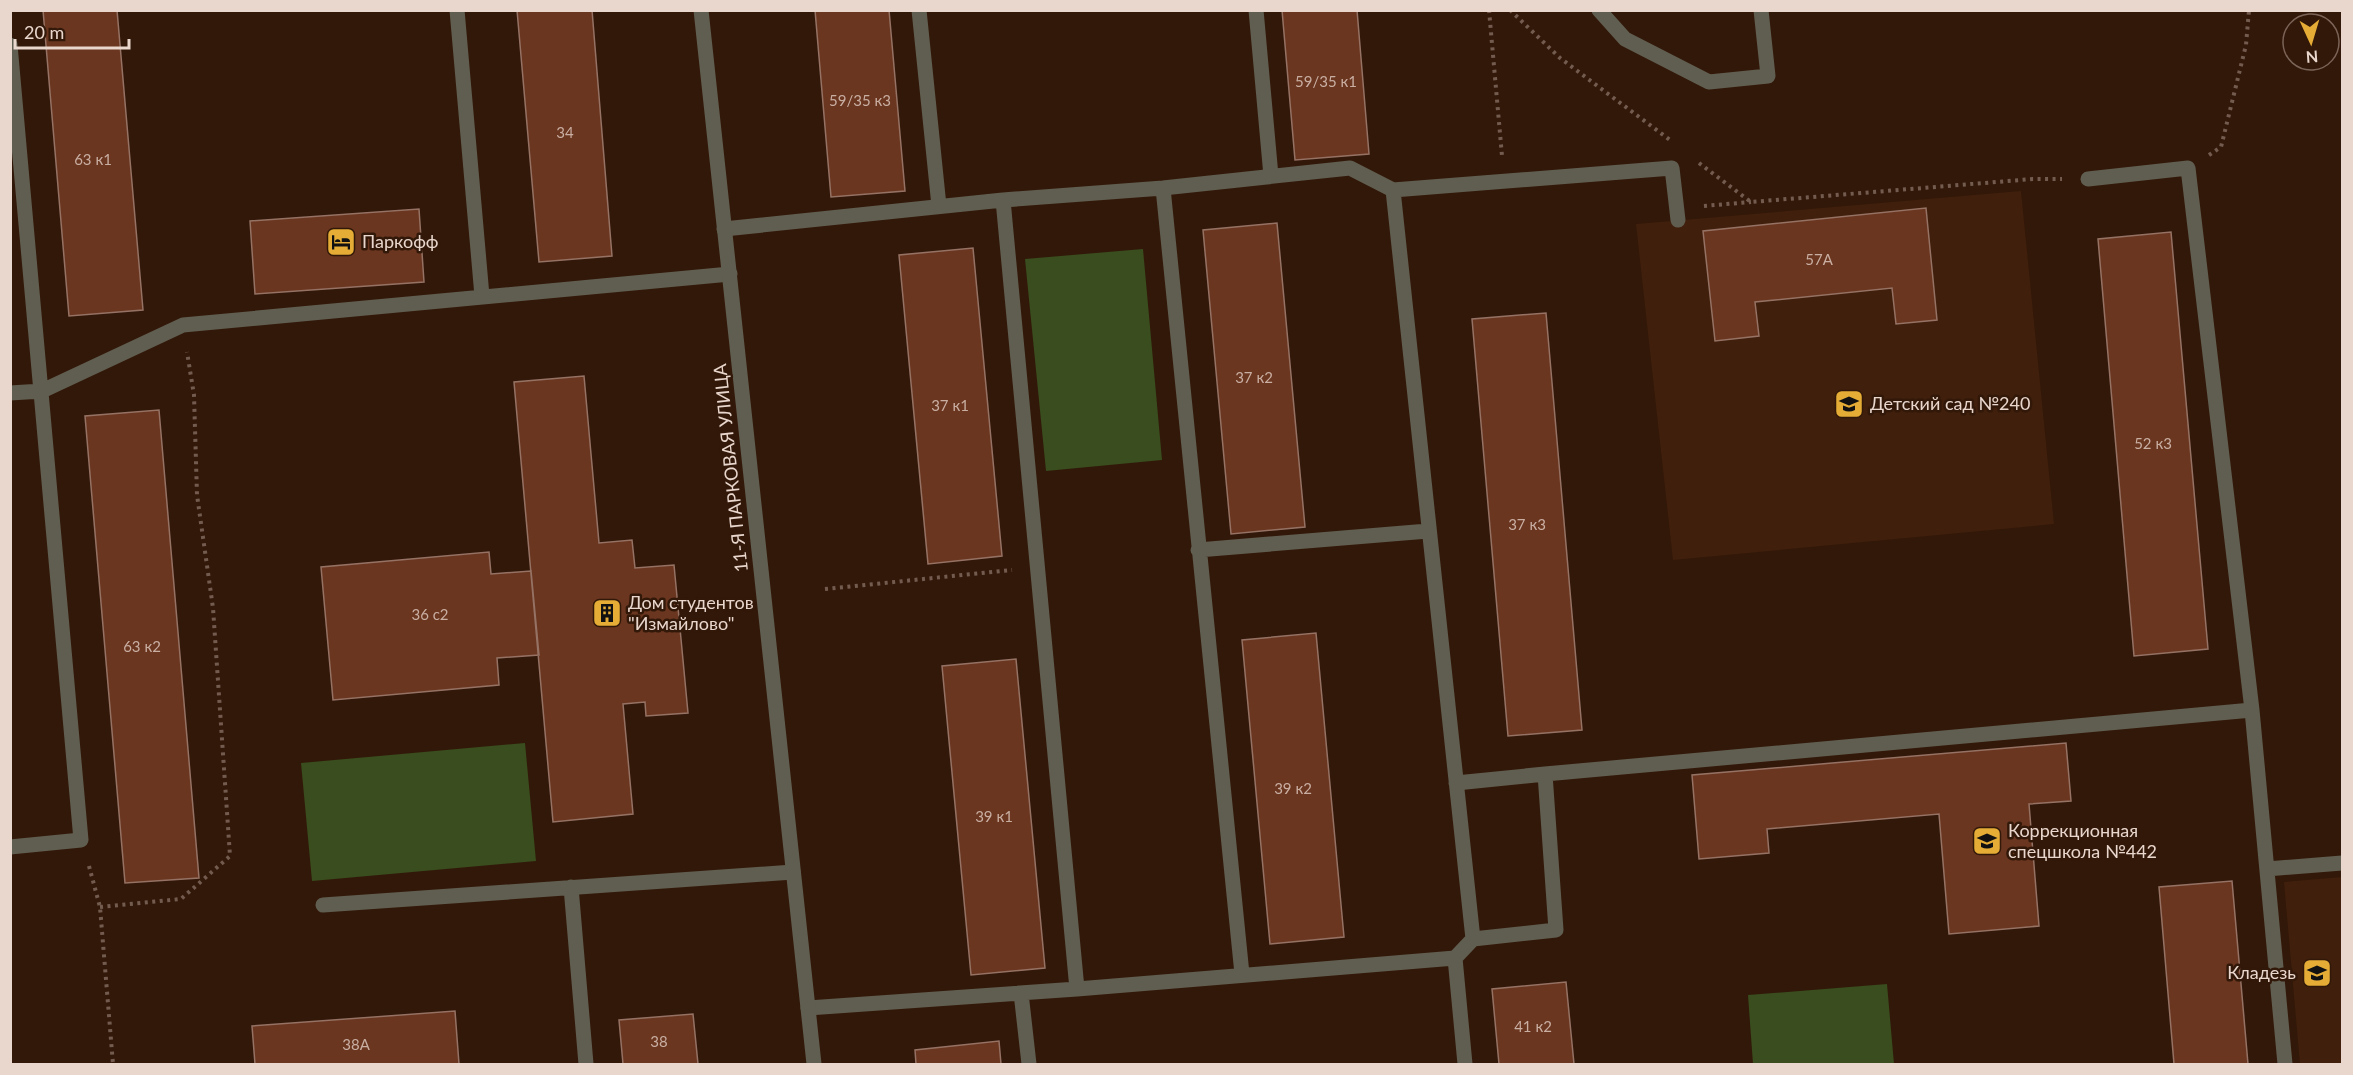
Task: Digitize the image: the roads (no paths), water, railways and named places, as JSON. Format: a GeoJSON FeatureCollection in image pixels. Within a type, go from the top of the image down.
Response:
{"type":"FeatureCollection","features":[{"type":"Feature","properties":{"kind":"street"},"geometry":{"type":"LineString","coordinates":[[457,10],[482,296]]}},
{"type":"Feature","properties":{"kind":"street","name":"11-Я ПАРКОВАЯ УЛИЦА"},"geometry":{"type":"LineString","coordinates":[[701,10],[814,1065]]}},
{"type":"Feature","properties":{"kind":"street"},"geometry":{"type":"LineString","coordinates":[[919,10],[939,206]]}},
{"type":"Feature","properties":{"kind":"street"},"geometry":{"type":"LineString","coordinates":[[1256,10],[1271,176]]}},
{"type":"Feature","properties":{"kind":"street"},"geometry":{"type":"LineString","coordinates":[[1599,10],[1625,39],[1709,81],[1767,76],[1761,10]]}},
{"type":"Feature","properties":{"kind":"street"},"geometry":{"type":"LineString","coordinates":[[10,45],[81,840],[10,847]]}},
{"type":"Feature","properties":{"kind":"street"},"geometry":{"type":"LineString","coordinates":[[724,229],[939,206],[1163,188],[1350,168],[1393,190],[1672,168],[1678,214]]}},
{"type":"Feature","properties":{"kind":"street"},"geometry":{"type":"LineString","coordinates":[[2088,179],[2188,168],[2252,710],[2285,1065]]}},
{"type":"Feature","properties":{"kind":"street"},"geometry":{"type":"LineString","coordinates":[[1163,188],[1242,974]]}},
{"type":"Feature","properties":{"kind":"street"},"geometry":{"type":"LineString","coordinates":[[1393,190],[1473,939]]}},
{"type":"Feature","properties":{"kind":"street"},"geometry":{"type":"LineString","coordinates":[[1003,200],[1077,989]]}},
{"type":"Feature","properties":{"kind":"street"},"geometry":{"type":"LineString","coordinates":[[10,393],[42,391],[183,325],[730,274]]}},
{"type":"Feature","properties":{"kind":"street"},"geometry":{"type":"LineString","coordinates":[[1198,550],[1428,531]]}},
{"type":"Feature","properties":{"kind":"street"},"geometry":{"type":"LineString","coordinates":[[1456,783],[2252,710]]}},
{"type":"Feature","properties":{"kind":"street"},"geometry":{"type":"LineString","coordinates":[[808,1008],[1455,958],[1473,939],[1557,930],[1545,774]]}},
{"type":"Feature","properties":{"kind":"street"},"geometry":{"type":"LineString","coordinates":[[2267,869],[2343,863]]}},
{"type":"Feature","properties":{"kind":"street"},"geometry":{"type":"LineString","coordinates":[[323,905],[793,872]]}},
{"type":"Feature","properties":{"kind":"street"},"geometry":{"type":"LineString","coordinates":[[571,887],[586,1065]]}},
{"type":"Feature","properties":{"kind":"street"},"geometry":{"type":"LineString","coordinates":[[1455,958],[1465,1065]]}},
{"type":"Feature","properties":{"kind":"street"},"geometry":{"type":"LineString","coordinates":[[1021,993],[1029,1065]]}},
{"type":"Feature","properties":{"kind":"place","name":"Паркофф"},"geometry":{"type":"Point","coordinates":[341,242]}},
{"type":"Feature","properties":{"kind":"place","name":"Детский сад №240"},"geometry":{"type":"Point","coordinates":[1849,404]}},
{"type":"Feature","properties":{"kind":"place","name":"Дом студентов \"Измайлово\""},"geometry":{"type":"Point","coordinates":[607,613]}},
{"type":"Feature","properties":{"kind":"place","name":"Коррекционная спецшкола №442"},"geometry":{"type":"Point","coordinates":[1987,841]}},
{"type":"Feature","properties":{"kind":"place","name":"Кладезь"},"geometry":{"type":"Point","coordinates":[2317,973]}}]}
